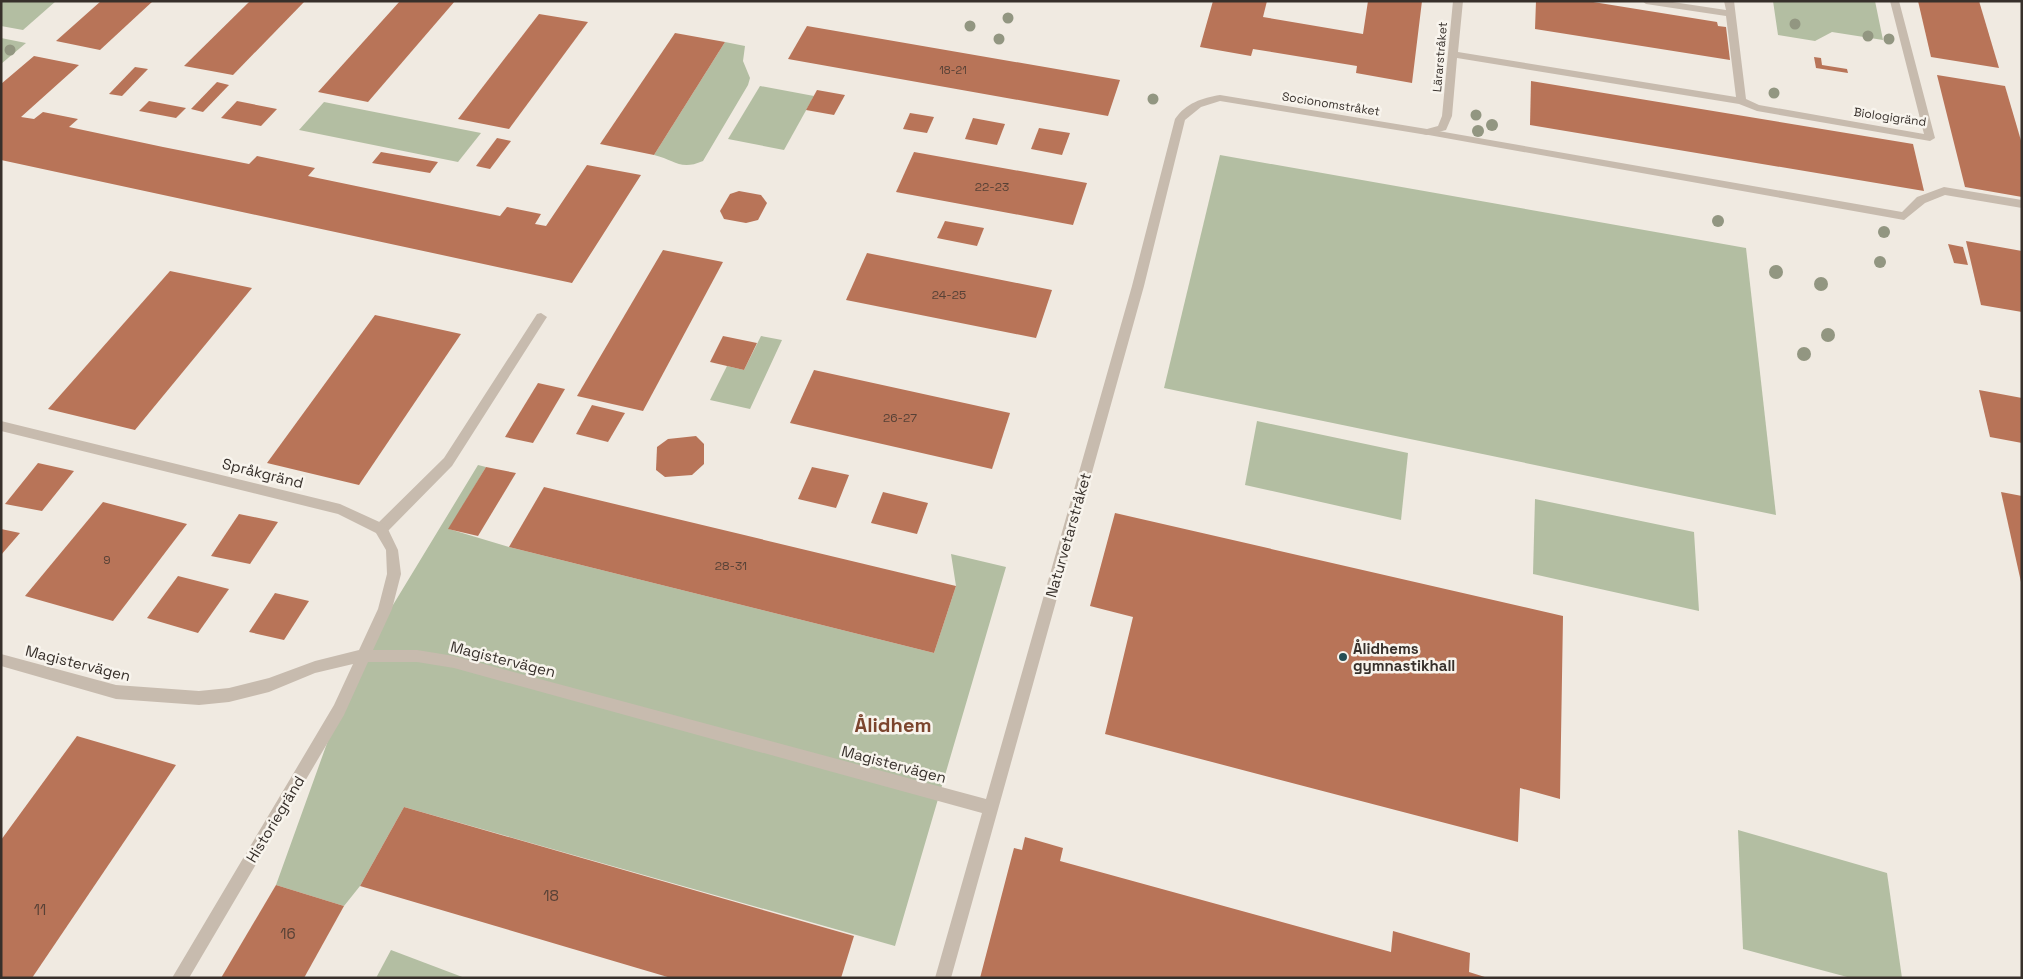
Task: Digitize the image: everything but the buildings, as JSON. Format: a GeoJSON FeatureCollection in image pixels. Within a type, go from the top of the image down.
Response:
{"type":"FeatureCollection","features":[{"type":"Feature","properties":{"kind":"street","name":"Lärarstråket"},"geometry":{"type":"LineString","coordinates":[[1427,132],[1442,128],[1448,116],[1458,1]]}},
{"type":"Feature","properties":{"kind":"street"},"geometry":{"type":"LineString","coordinates":[[1646,1],[1730,14]]}},
{"type":"Feature","properties":{"kind":"street"},"geometry":{"type":"LineString","coordinates":[[1729,1],[1741,101]]}},
{"type":"Feature","properties":{"kind":"street","name":"Biologigränd"},"geometry":{"type":"LineString","coordinates":[[1453,54],[1741,101],[1757,108],[1930,138],[1894,1]]}},
{"type":"Feature","properties":{"kind":"street","name":"Socionomstråket"},"geometry":{"type":"LineString","coordinates":[[1203,100],[1220,98],[1427,132],[1904,216],[1921,200],[1944,191],[2022,204]]}},
{"type":"Feature","properties":{"kind":"street","name":"Naturvetarstråket"},"geometry":{"type":"LineString","coordinates":[[943,978],[1138,286],[1180,119],[1187,110],[1203,100]]}},
{"type":"Feature","properties":{"kind":"street"},"geometry":{"type":"LineString","coordinates":[[362,656],[385,609],[394,574],[392,550],[381,529],[448,462],[540,317]]}},
{"type":"Feature","properties":{"kind":"street","name":"Språkgränd"},"geometry":{"type":"LineString","coordinates":[[1,426],[340,509],[381,529]]}},
{"type":"Feature","properties":{"kind":"street","name":"Magistervägen"},"geometry":{"type":"LineString","coordinates":[[1,660],[116,692],[199,698],[229,695],[269,685],[315,667],[362,656],[416,656],[454,662],[991,808]]}},
{"type":"Feature","properties":{"kind":"street","name":"Historiegränd"},"geometry":{"type":"LineString","coordinates":[[180,978],[340,710],[362,656]]}},
{"type":"Feature","properties":{"kind":"green space"},"geometry":{"type":"Polygon","coordinates":[[[1,1],[56,1],[23,30],[1,26],[1,1]]]}},
{"type":"Feature","properties":{"kind":"green space"},"geometry":{"type":"Polygon","coordinates":[[[1773,1],[1875,1],[1883,40],[1832,32],[1815,41],[1778,35],[1773,1]]]}},
{"type":"Feature","properties":{"kind":"green space"},"geometry":{"type":"Polygon","coordinates":[[[1,38],[26,43],[1,64],[1,38]]]}},
{"type":"Feature","properties":{"kind":"green space"},"geometry":{"type":"Polygon","coordinates":[[[725,42],[745,46],[743,61],[750,78],[748,85],[703,161],[683,165],[654,155],[725,42]]]}},
{"type":"Feature","properties":{"kind":"green space"},"geometry":{"type":"Polygon","coordinates":[[[760,86],[814,96],[784,150],[728,139],[760,86]]]}},
{"type":"Feature","properties":{"kind":"green space"},"geometry":{"type":"Polygon","coordinates":[[[324,102],[481,133],[458,162],[299,130],[324,102]]]}},
{"type":"Feature","properties":{"kind":"green space"},"geometry":{"type":"Polygon","coordinates":[[[1220,155],[1746,248],[1776,515],[1164,388],[1220,155]]]}},
{"type":"Feature","properties":{"kind":"green space"},"geometry":{"type":"Polygon","coordinates":[[[761,336],[782,340],[750,409],[710,400],[727,366],[744,370],[761,336]]]}},
{"type":"Feature","properties":{"kind":"green space"},"geometry":{"type":"Polygon","coordinates":[[[1257,421],[1408,453],[1401,520],[1245,485],[1257,421]]]}},
{"type":"Feature","properties":{"kind":"green space"},"geometry":{"type":"Polygon","coordinates":[[[478,465],[486,467],[449,529],[509,547],[934,653],[956,586],[951,554],[1006,567],[895,946],[404,807],[360,886],[344,906],[276,885],[339,710],[362,656],[478,465]]]}},
{"type":"Feature","properties":{"kind":"green space"},"geometry":{"type":"Polygon","coordinates":[[[1535,499],[1694,532],[1699,611],[1533,574],[1535,499]]]}},
{"type":"Feature","properties":{"kind":"green space"},"geometry":{"type":"Polygon","coordinates":[[[1738,830],[1887,873],[1902,978],[1851,978],[1743,949],[1738,830]]]}},
{"type":"Feature","properties":{"kind":"green space"},"geometry":{"type":"Polygon","coordinates":[[[391,950],[465,978],[376,978],[391,950]]]}},
{"type":"Feature","properties":{"kind":"place","name":"Ålidhems gymnastikhall"},"geometry":{"type":"Point","coordinates":[1343,657]}},
{"type":"Feature","properties":{"kind":"district","name":"Ålidhem"},"geometry":{"type":"Point","coordinates":[893,725]}}]}
